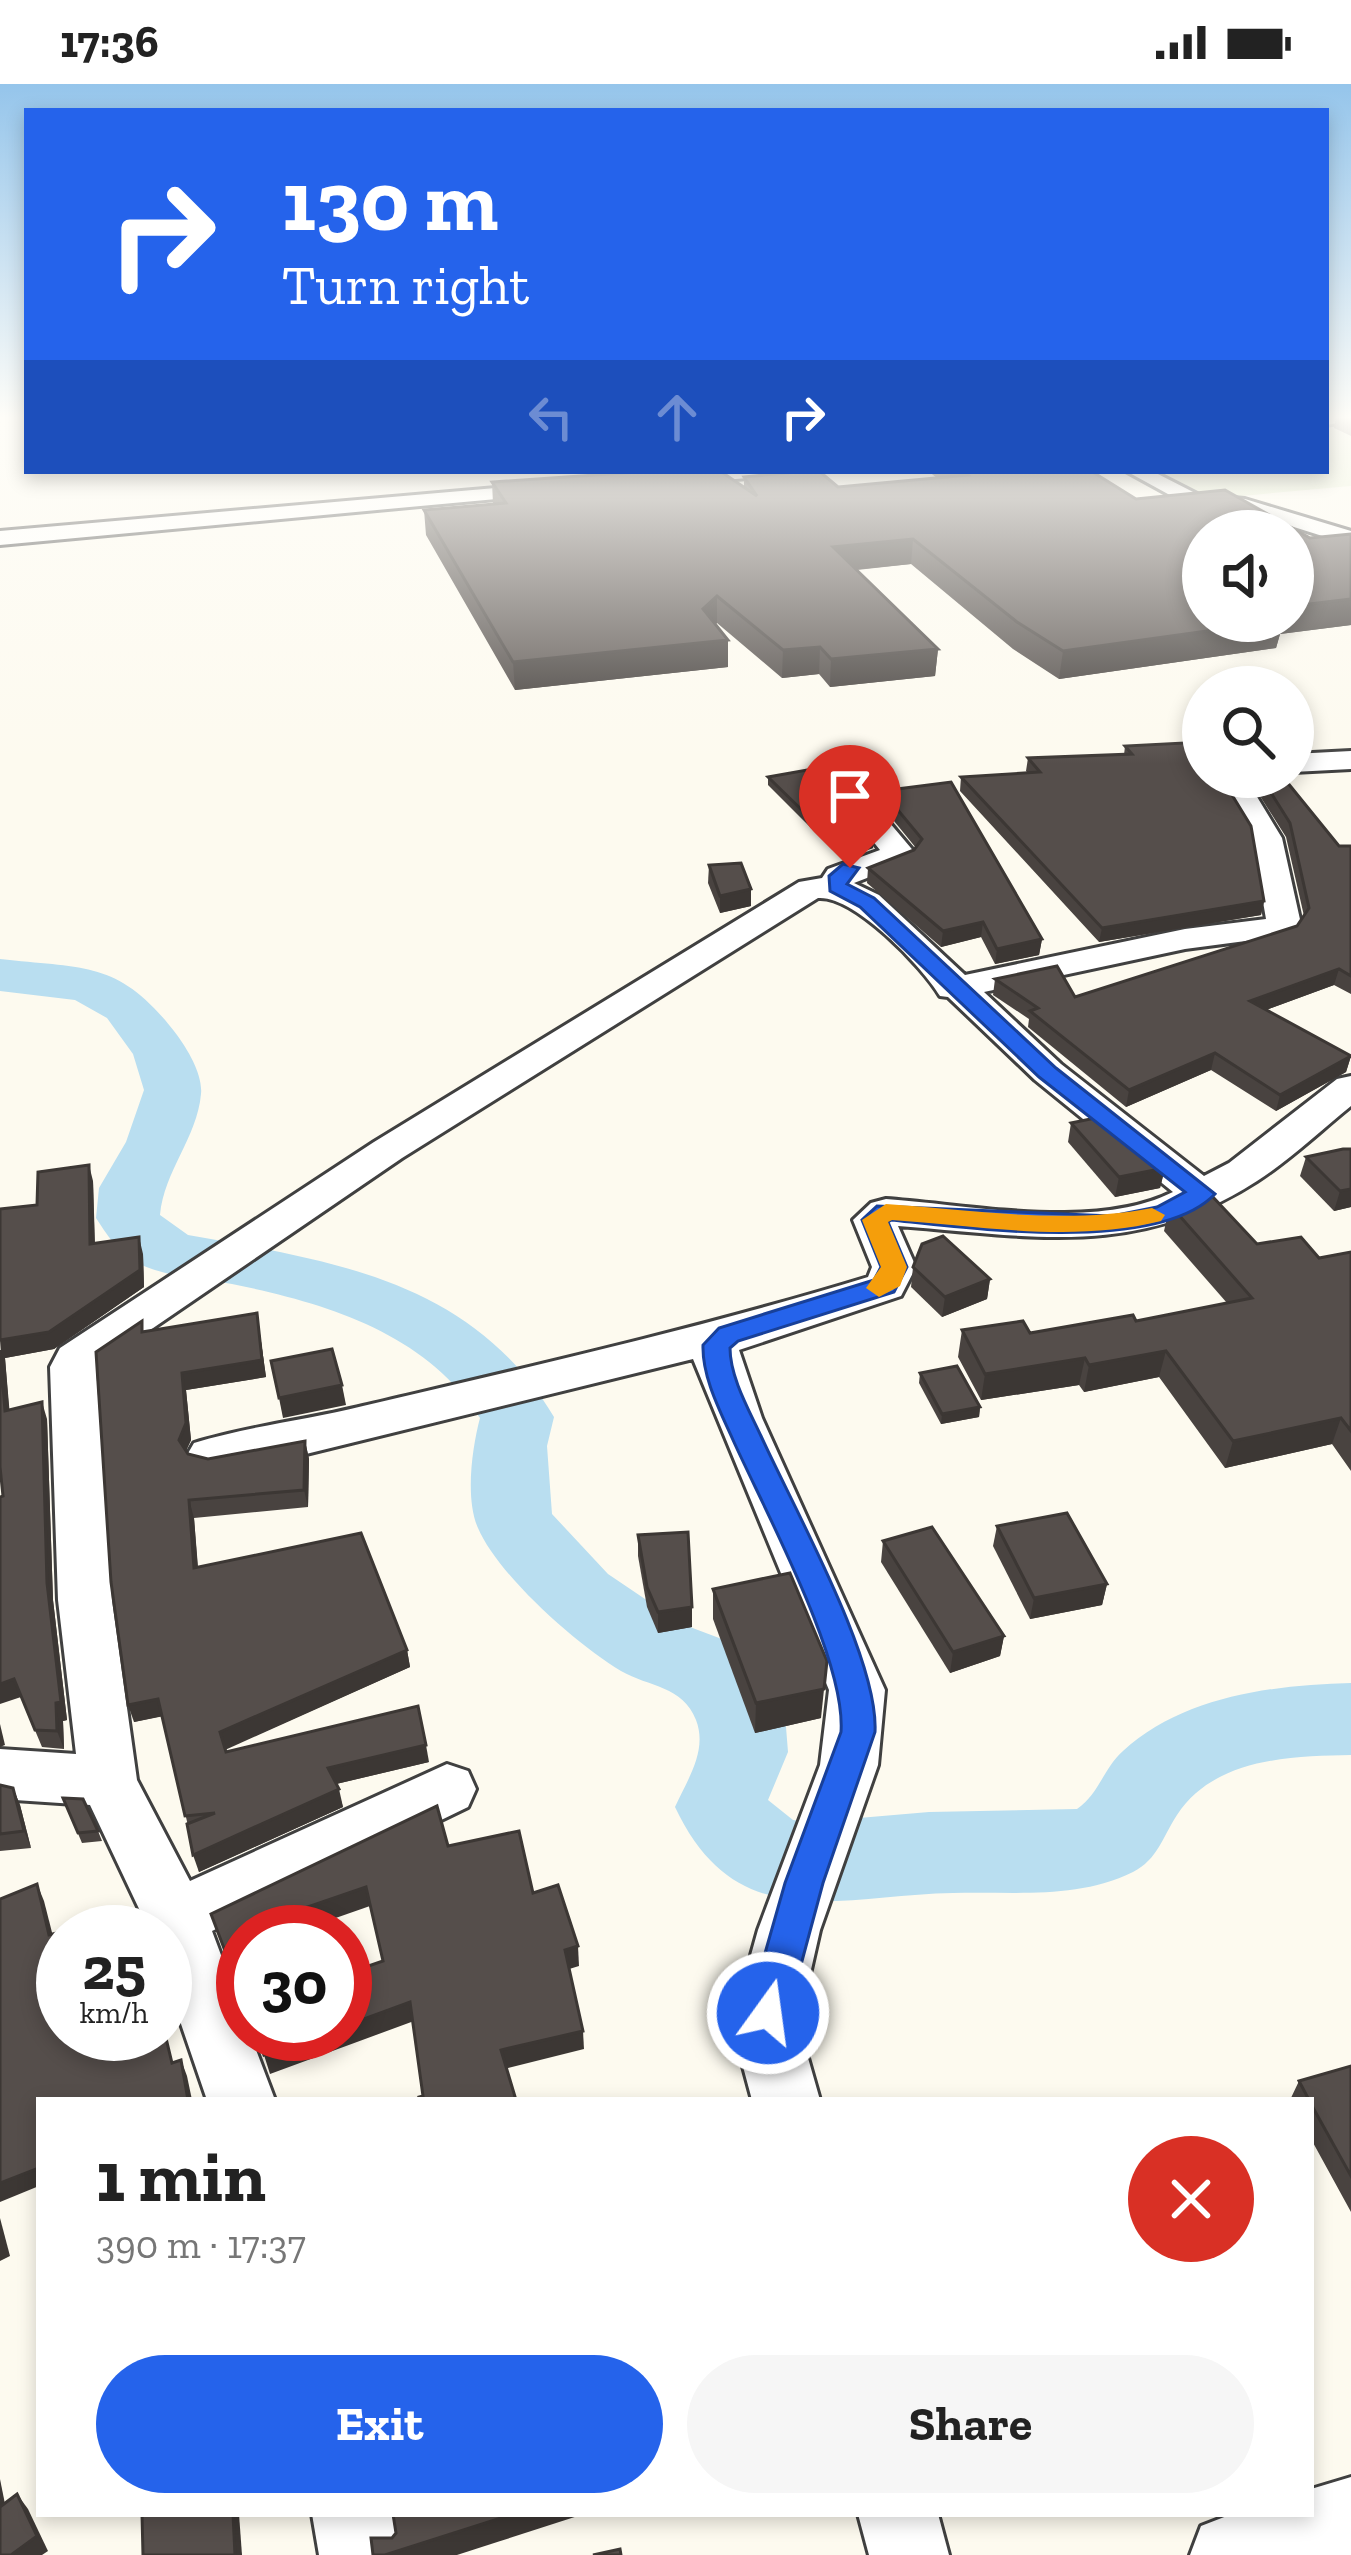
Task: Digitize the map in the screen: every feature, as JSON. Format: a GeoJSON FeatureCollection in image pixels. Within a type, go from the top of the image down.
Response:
{"type":"FeatureCollection","features":[{"type":"Feature","properties":{"kind":"street"},"geometry":{"type":"LineString","coordinates":[[0,538],[53,533]]}},
{"type":"Feature","properties":{"kind":"street"},"geometry":{"type":"LineString","coordinates":[[1314,762],[1351,760]]}},
{"type":"Feature","properties":{"kind":"street"},"geometry":{"type":"LineString","coordinates":[[837,887],[838,876],[850,868],[900,854],[846,789]]}},
{"type":"Feature","properties":{"kind":"street"},"geometry":{"type":"LineString","coordinates":[[953,988],[1185,939],[1280,928],[1284,924],[1262,830],[1243,798]]}},
{"type":"Feature","properties":{"kind":"street"},"geometry":{"type":"LineString","coordinates":[[170,1905],[108,1781],[86,1600],[74,1363],[219,1262],[810,889],[837,887],[867,902],[953,988],[1048,1072],[1202,1194]]}},
{"type":"Feature","properties":{"kind":"street"},"geometry":{"type":"LineString","coordinates":[[211,1455],[615,1364],[885,1286],[894,1267],[874,1220],[895,1210],[1002,1223],[1112,1224],[1164,1213],[1243,1172],[1351,1087]]}},
{"type":"Feature","properties":{"kind":"street"},"geometry":{"type":"LineString","coordinates":[[728,1335],[716,1345],[716,1361],[857,1690],[858,1732],[768,2013],[785,2097]]}},
{"type":"Feature","properties":{"kind":"street"},"geometry":{"type":"LineString","coordinates":[[0,1774],[108,1781]]}},
{"type":"Feature","properties":{"kind":"street"},"geometry":{"type":"LineString","coordinates":[[192,1910],[447,1789]]}},
{"type":"Feature","properties":{"kind":"street"},"geometry":{"type":"LineString","coordinates":[[192,1963],[240,2097]]}},
{"type":"Feature","properties":{"kind":"street"},"geometry":{"type":"LineString","coordinates":[[353,2517],[359,2555]]}},
{"type":"Feature","properties":{"kind":"street"},"geometry":{"type":"LineString","coordinates":[[899,2517],[909,2555]]}},
{"type":"Feature","properties":{"kind":"street"},"geometry":{"type":"LineString","coordinates":[[1230,2555],[1351,2517]]}},
{"type":"Feature","properties":{"kind":"building"},"geometry":{"type":"Polygon","coordinates":[[[438,533],[1182,533],[1182,634],[1063,651],[1017,622],[913,539],[833,547],[938,649],[831,659],[820,647],[783,650],[717,596],[703,609],[728,640],[513,662],[438,533]]]}},
{"type":"Feature","properties":{"kind":"building"},"geometry":{"type":"Polygon","coordinates":[[[1351,534],[1351,599],[1314,603],[1314,538],[1351,534]]]}},
{"type":"Feature","properties":{"kind":"building"},"geometry":{"type":"Polygon","coordinates":[[[1182,743],[1182,798],[1234,798],[1251,826],[1264,901],[1102,928],[961,777],[1040,772],[1028,758],[1132,754],[1125,746],[1182,743]]]}},
{"type":"Feature","properties":{"kind":"building"},"geometry":{"type":"Polygon","coordinates":[[[807,770],[828,783],[873,839],[843,850],[768,777],[807,770]]]}},
{"type":"Feature","properties":{"kind":"building"},"geometry":{"type":"Polygon","coordinates":[[[951,782],[1042,939],[997,949],[983,922],[943,931],[868,868],[914,850],[922,839],[882,791],[951,782]]]}},
{"type":"Feature","properties":{"kind":"building"},"geometry":{"type":"Polygon","coordinates":[[[1274,798],[1300,798],[1339,846],[1351,846],[1351,976],[1339,969],[1250,1001],[1351,1056],[1280,1095],[1215,1053],[1129,1090],[1030,1011],[1038,1008],[995,979],[1057,966],[1075,997],[1297,926],[1309,908],[1290,823],[1274,798]]]}},
{"type":"Feature","properties":{"kind":"building"},"geometry":{"type":"Polygon","coordinates":[[[741,863],[751,889],[720,896],[709,865],[741,863]]]}},
{"type":"Feature","properties":{"kind":"building"},"geometry":{"type":"Polygon","coordinates":[[[1100,1117],[1165,1168],[1119,1177],[1071,1123],[1100,1117]]]}},
{"type":"Feature","properties":{"kind":"building"},"geometry":{"type":"Polygon","coordinates":[[[1351,1149],[1351,1189],[1340,1191],[1306,1157],[1351,1149]]]}},
{"type":"Feature","properties":{"kind":"building"},"geometry":{"type":"Polygon","coordinates":[[[89,1165],[90,1244],[139,1237],[140,1270],[49,1332],[0,1340],[0,1209],[37,1205],[38,1172],[89,1165]]]}},
{"type":"Feature","properties":{"kind":"building"},"geometry":{"type":"Polygon","coordinates":[[[1212,1196],[1257,1244],[1301,1237],[1319,1258],[1351,1252],[1351,1431],[1341,1418],[1233,1441],[1166,1351],[1089,1365],[1085,1358],[985,1374],[962,1330],[1023,1321],[1030,1333],[1133,1315],[1136,1321],[1252,1298],[1170,1205],[1212,1196]]]}},
{"type":"Feature","properties":{"kind":"building"},"geometry":{"type":"Polygon","coordinates":[[[943,1236],[990,1279],[945,1297],[913,1267],[922,1244],[943,1236]]]}},
{"type":"Feature","properties":{"kind":"building"},"geometry":{"type":"Polygon","coordinates":[[[257,1313],[262,1360],[182,1373],[186,1423],[179,1440],[188,1454],[208,1459],[305,1441],[304,1490],[189,1500],[194,1568],[361,1533],[407,1650],[220,1732],[226,1752],[418,1706],[426,1745],[328,1768],[339,1789],[193,1855],[187,1824],[215,1813],[185,1816],[158,1699],[128,1705],[111,1582],[96,1352],[142,1321],[142,1332],[257,1313]]]}},
{"type":"Feature","properties":{"kind":"building"},"geometry":{"type":"Polygon","coordinates":[[[332,1349],[342,1385],[279,1398],[271,1361],[332,1349]]]}},
{"type":"Feature","properties":{"kind":"building"},"geometry":{"type":"Polygon","coordinates":[[[0,1350],[5,1411],[42,1402],[47,1583],[61,1702],[56,1703],[57,1731],[35,1730],[14,1679],[0,1684],[0,1350]]]}},
{"type":"Feature","properties":{"kind":"building"},"geometry":{"type":"Polygon","coordinates":[[[957,1366],[980,1407],[942,1414],[920,1373],[957,1366]]]}},
{"type":"Feature","properties":{"kind":"building"},"geometry":{"type":"Polygon","coordinates":[[[1067,1513],[1107,1584],[1034,1598],[997,1526],[1067,1513]]]}},
{"type":"Feature","properties":{"kind":"building"},"geometry":{"type":"Polygon","coordinates":[[[932,1527],[1004,1636],[953,1652],[883,1541],[932,1527]]]}},
{"type":"Feature","properties":{"kind":"building"},"geometry":{"type":"Polygon","coordinates":[[[688,1532],[692,1607],[658,1612],[647,1587],[638,1535],[688,1532]]]}},
{"type":"Feature","properties":{"kind":"building"},"geometry":{"type":"Polygon","coordinates":[[[790,1573],[827,1661],[824,1689],[756,1703],[713,1589],[790,1573]]]}},
{"type":"Feature","properties":{"kind":"building"},"geometry":{"type":"Polygon","coordinates":[[[0,1785],[13,1788],[24,1831],[0,1834],[0,1785]]]}},
{"type":"Feature","properties":{"kind":"building"},"geometry":{"type":"Polygon","coordinates":[[[63,1798],[83,1799],[98,1831],[78,1833],[63,1798]]]}},
{"type":"Feature","properties":{"kind":"building"},"geometry":{"type":"Polygon","coordinates":[[[437,1806],[448,1846],[519,1831],[533,1893],[558,1885],[578,1946],[565,1950],[583,2031],[501,2050],[515,2097],[419,2097],[423,2096],[410,2002],[372,2016],[372,1965],[383,1961],[366,1887],[314,1905],[230,1905],[437,1806]]]}},
{"type":"Feature","properties":{"kind":"building"},"geometry":{"type":"Polygon","coordinates":[[[37,1884],[42,1905],[36,1905],[36,2061],[181,2061],[187,2097],[36,2097],[36,2169],[0,2183],[0,1899],[37,1884]]]}},
{"type":"Feature","properties":{"kind":"building"},"geometry":{"type":"Polygon","coordinates":[[[1351,2066],[1351,2176],[1314,2109],[1314,2097],[1307,2097],[1299,2081],[1351,2066]]]}},
{"type":"Feature","properties":{"kind":"building"},"geometry":{"type":"Polygon","coordinates":[[[17,2494],[37,2536],[11,2555],[0,2555],[0,2507],[17,2494]]]}},
{"type":"Feature","properties":{"kind":"building"},"geometry":{"type":"Polygon","coordinates":[[[142,2517],[233,2517],[235,2555],[143,2555],[142,2517]]]}},
{"type":"Feature","properties":{"kind":"building"},"geometry":{"type":"Polygon","coordinates":[[[393,2517],[504,2517],[373,2555],[371,2538],[392,2538],[396,2533],[393,2517]]]}},
{"type":"Feature","properties":{"kind":"waterway"},"geometry":{"type":"LineString","coordinates":[[0,975],[88,985],[126,1006],[161,1053],[173,1090],[157,1142],[131,1188],[128,1218],[150,1242],[182,1255],[357,1295],[395,1310],[464,1351],[493,1380],[517,1417],[510,1446],[514,1523],[579,1596],[652,1648],[705,1668],[730,1696],[742,1727],[744,1752],[720,1807],[738,1831],[762,1850],[812,1863],[929,1853],[1081,1849],[1117,1832],[1149,1783],[1192,1750],[1242,1730],[1351,1719]]}},
{"type":"Feature","properties":{"kind":"slow traffic"},"geometry":{"type":"LineString","coordinates":[[879,1288],[890,1280],[894,1267],[874,1220],[886,1212],[1066,1225],[1112,1224],[1152,1215]]}},
{"type":"Feature","properties":{"kind":"route"},"geometry":{"type":"LineString","coordinates":[[768,2013],[804,1883],[858,1732],[859,1712],[846,1659],[738,1418],[716,1361],[716,1345],[728,1335],[885,1286],[894,1267],[874,1220],[886,1212],[981,1222],[1112,1224],[1164,1213],[1202,1194],[1048,1072],[953,988],[867,902],[837,887],[838,876],[850,868]]}}]}
